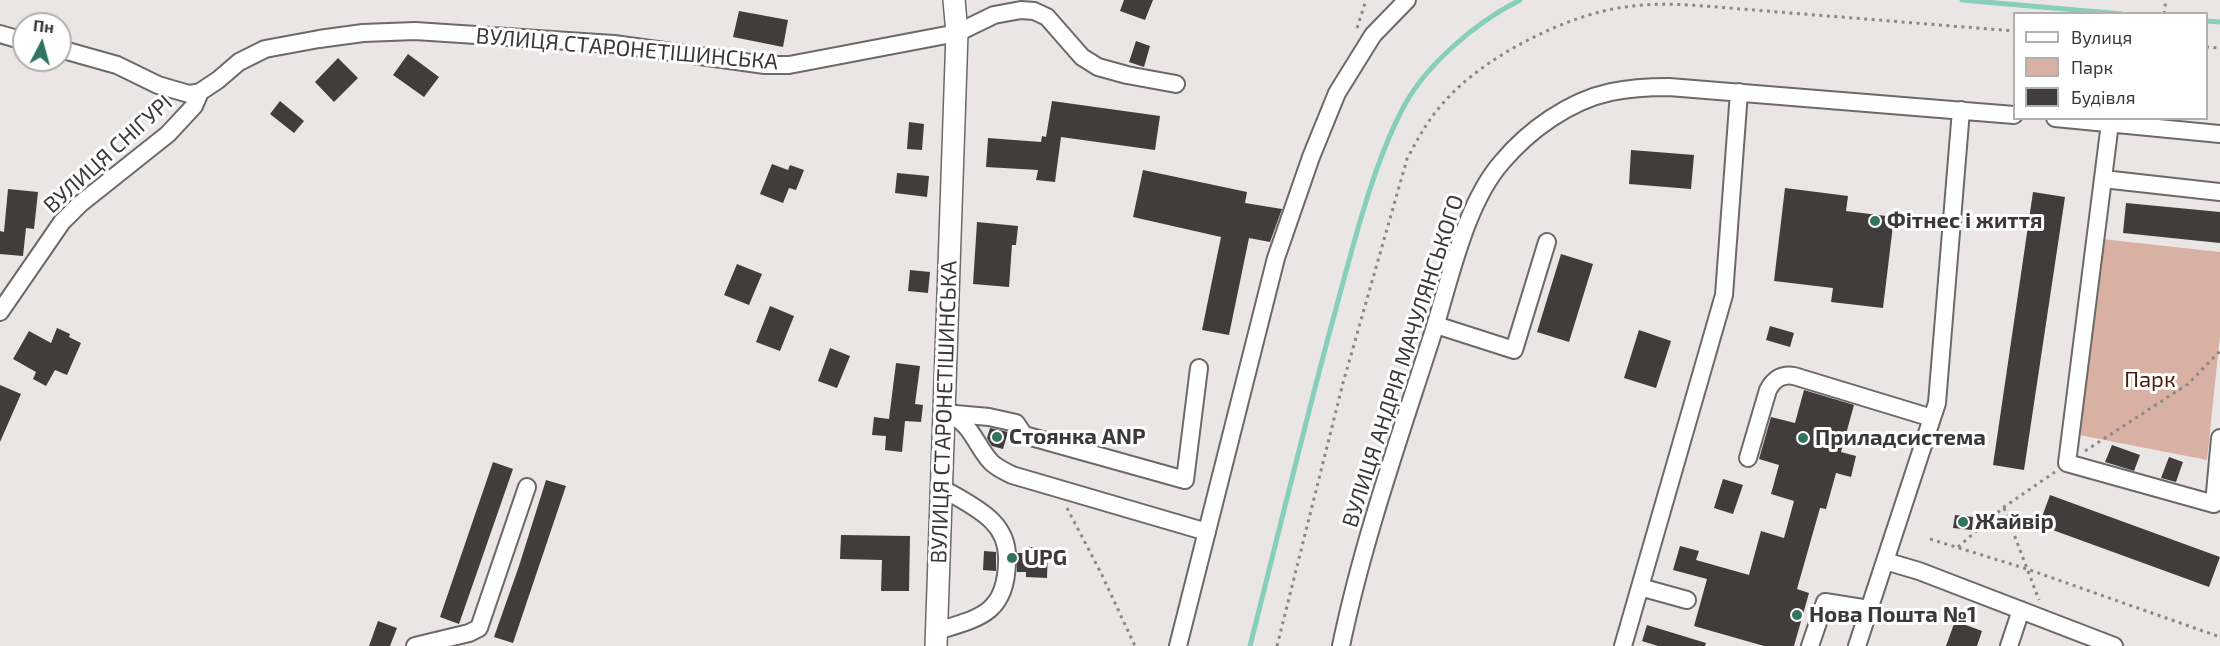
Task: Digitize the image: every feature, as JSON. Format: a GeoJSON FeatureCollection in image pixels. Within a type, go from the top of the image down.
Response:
{"type":"FeatureCollection","features":[{"type":"Feature","properties":{"kind":"main road","name":"ВУЛИЦЯ СТАРОНЕТІШИНСЬКА"},"geometry":{"type":"LineString","coordinates":[[936,638],[957,33],[954,0]]}},
{"type":"Feature","properties":{"kind":"street"},"geometry":{"type":"LineString","coordinates":[[1178,646],[1276,258],[1311,157],[1337,93],[1373,35],[1407,0]]}},
{"type":"Feature","properties":{"kind":"street"},"geometry":{"type":"LineString","coordinates":[[957,33],[1001,13],[1034,11],[1047,17],[1082,57],[1098,67],[1176,84]]}},
{"type":"Feature","properties":{"kind":"street","name":"ВУЛИЦЯ СТАРОНЕТІШИНСЬКА"},"geometry":{"type":"LineString","coordinates":[[200,92],[239,62],[265,49],[308,40],[363,33],[415,31],[614,44],[765,64],[789,64],[957,33]]}},
{"type":"Feature","properties":{"kind":"street","name":"ВУЛИЦЯ СНІГУРІ"},"geometry":{"type":"LineString","coordinates":[[72,52],[117,65],[158,85],[189,94],[200,92]]}},
{"type":"Feature","properties":{"kind":"street","name":"ВУЛИЦЯ АНДРІЯ МАЧУЛЯНСЬКОГО"},"geometry":{"type":"LineString","coordinates":[[1341,646],[1362,561],[1460,246],[1474,209],[1486,184],[1502,162],[1551,118],[1577,104],[1609,93],[1634,88],[1670,87],[2013,115]]}},
{"type":"Feature","properties":{"kind":"street","name":"ВУЛИЦЯ СНІГУРІ"},"geometry":{"type":"LineString","coordinates":[[0,312],[62,222],[80,204],[168,134],[194,106],[200,92]]}},
{"type":"Feature","properties":{"kind":"street"},"geometry":{"type":"LineString","coordinates":[[1623,646],[1724,295],[1739,92]]}},
{"type":"Feature","properties":{"kind":"street"},"geometry":{"type":"LineString","coordinates":[[1857,646],[1937,403],[1961,110]]}},
{"type":"Feature","properties":{"kind":"street"},"geometry":{"type":"LineString","coordinates":[[2077,120],[2220,134]]}},
{"type":"Feature","properties":{"kind":"street"},"geometry":{"type":"LineString","coordinates":[[2110,123],[2067,463],[2214,504],[2220,438]]}},
{"type":"Feature","properties":{"kind":"street"},"geometry":{"type":"LineString","coordinates":[[2103,179],[2220,192]]}},
{"type":"Feature","properties":{"kind":"street"},"geometry":{"type":"LineString","coordinates":[[1436,326],[1514,350],[1547,242]]}},
{"type":"Feature","properties":{"kind":"street"},"geometry":{"type":"LineString","coordinates":[[944,413],[989,417],[1016,423],[1024,435],[1185,480],[1199,368]]}},
{"type":"Feature","properties":{"kind":"street"},"geometry":{"type":"LineString","coordinates":[[1748,458],[1768,390],[1774,381],[1783,376],[1794,376],[1932,418]]}},
{"type":"Feature","properties":{"kind":"street"},"geometry":{"type":"LineString","coordinates":[[944,413],[961,421],[985,454],[1000,469],[1012,475],[1207,532]]}},
{"type":"Feature","properties":{"kind":"street"},"geometry":{"type":"LineString","coordinates":[[415,646],[469,633],[479,628],[527,487]]}},
{"type":"Feature","properties":{"kind":"street"},"geometry":{"type":"LineString","coordinates":[[936,638],[990,610],[999,600],[1007,583],[1008,560],[1008,548],[1004,536],[992,520],[942,488]]}},
{"type":"Feature","properties":{"kind":"street"},"geometry":{"type":"LineString","coordinates":[[1885,561],[2114,646]]}},
{"type":"Feature","properties":{"kind":"street"},"geometry":{"type":"LineString","coordinates":[[1640,587],[1687,600]]}},
{"type":"Feature","properties":{"kind":"street"},"geometry":{"type":"LineString","coordinates":[[1810,646],[1825,602],[1869,609]]}},
{"type":"Feature","properties":{"kind":"street"},"geometry":{"type":"LineString","coordinates":[[2009,646],[2021,610]]}},
{"type":"Feature","properties":{"kind":"path"},"geometry":{"type":"LineString","coordinates":[[1277,646],[1342,383],[1407,159],[1421,133],[1445,101],[1467,79],[1498,58],[1561,24],[1601,11],[1626,7],[1692,5],[2013,31]]}},
{"type":"Feature","properties":{"kind":"path"},"geometry":{"type":"LineString","coordinates":[[1958,547],[2004,507],[2188,384],[2220,351]]}},
{"type":"Feature","properties":{"kind":"path"},"geometry":{"type":"LineString","coordinates":[[1056,488],[1101,573],[1135,646]]}},
{"type":"Feature","properties":{"kind":"path"},"geometry":{"type":"LineString","coordinates":[[2004,507],[2046,620]]}},
{"type":"Feature","properties":{"kind":"path"},"geometry":{"type":"LineString","coordinates":[[1930,539],[2027,569],[2220,638]]}},
{"type":"Feature","properties":{"kind":"green space","name":"Парк"},"geometry":{"type":"Polygon","coordinates":[[[2102,239],[2220,252],[2220,336],[2207,460],[2079,435],[2102,239]]]}},
{"type":"Feature","properties":{"kind":"building"},"geometry":{"type":"Polygon","coordinates":[[[1124,0],[1153,0],[1145,20],[1120,11],[1124,0]]]}},
{"type":"Feature","properties":{"kind":"building"},"geometry":{"type":"Polygon","coordinates":[[[739,11],[788,20],[783,47],[733,37],[739,11]]]}},
{"type":"Feature","properties":{"kind":"building"},"geometry":{"type":"Polygon","coordinates":[[[1136,41],[1150,46],[1144,67],[1129,62],[1136,41]]]}},
{"type":"Feature","properties":{"kind":"building"},"geometry":{"type":"Polygon","coordinates":[[[408,54],[439,77],[424,97],[393,75],[408,54]]]}},
{"type":"Feature","properties":{"kind":"building"},"geometry":{"type":"Polygon","coordinates":[[[338,58],[358,78],[334,102],[315,82],[338,58]]]}},
{"type":"Feature","properties":{"kind":"building"},"geometry":{"type":"Polygon","coordinates":[[[280,101],[304,121],[294,133],[270,114],[280,101]]]}},
{"type":"Feature","properties":{"kind":"building"},"geometry":{"type":"Polygon","coordinates":[[[1052,101],[1160,116],[1155,150],[1061,137],[1055,182],[1036,180],[1038,170],[986,167],[988,138],[1041,142],[1042,136],[1046,137],[1052,101]]]}},
{"type":"Feature","properties":{"kind":"building"},"geometry":{"type":"Polygon","coordinates":[[[909,122],[924,124],[922,150],[907,149],[909,122]]]}},
{"type":"Feature","properties":{"kind":"building"},"geometry":{"type":"Polygon","coordinates":[[[1631,150],[1694,155],[1691,189],[1629,184],[1631,150]]]}},
{"type":"Feature","properties":{"kind":"building"},"geometry":{"type":"Polygon","coordinates":[[[772,164],[788,170],[790,165],[804,170],[796,190],[789,188],[783,203],[760,194],[772,164]]]}},
{"type":"Feature","properties":{"kind":"building"},"geometry":{"type":"Polygon","coordinates":[[[1143,170],[1247,192],[1245,203],[1282,209],[1270,242],[1249,238],[1229,335],[1202,330],[1221,237],[1133,217],[1143,170]]]}},
{"type":"Feature","properties":{"kind":"building"},"geometry":{"type":"Polygon","coordinates":[[[897,173],[929,176],[927,197],[895,193],[897,173]]]}},
{"type":"Feature","properties":{"kind":"building"},"geometry":{"type":"Polygon","coordinates":[[[1785,188],[1848,196],[1846,211],[1894,217],[1883,308],[1831,302],[1833,288],[1774,281],[1785,188]]]}},
{"type":"Feature","properties":{"kind":"building"},"geometry":{"type":"Polygon","coordinates":[[[8,189],[38,192],[34,229],[26,228],[23,256],[0,254],[0,231],[4,232],[8,189]]]}},
{"type":"Feature","properties":{"kind":"building"},"geometry":{"type":"Polygon","coordinates":[[[2033,192],[2065,197],[2024,470],[1993,465],[2033,192]]]}},
{"type":"Feature","properties":{"kind":"building"},"geometry":{"type":"Polygon","coordinates":[[[2126,203],[2220,212],[2220,243],[2123,233],[2126,203]]]}},
{"type":"Feature","properties":{"kind":"building"},"geometry":{"type":"Polygon","coordinates":[[[977,222],[1018,226],[1016,245],[1012,245],[1009,287],[973,284],[977,222]]]}},
{"type":"Feature","properties":{"kind":"building"},"geometry":{"type":"Polygon","coordinates":[[[1561,254],[1593,264],[1569,342],[1537,332],[1561,254]]]}},
{"type":"Feature","properties":{"kind":"building"},"geometry":{"type":"Polygon","coordinates":[[[737,264],[762,274],[749,305],[724,295],[737,264]]]}},
{"type":"Feature","properties":{"kind":"building"},"geometry":{"type":"Polygon","coordinates":[[[910,270],[930,272],[928,293],[908,291],[910,270]]]}},
{"type":"Feature","properties":{"kind":"building"},"geometry":{"type":"Polygon","coordinates":[[[770,306],[794,316],[780,351],[756,342],[770,306]]]}},
{"type":"Feature","properties":{"kind":"building"},"geometry":{"type":"Polygon","coordinates":[[[1770,326],[1794,333],[1790,347],[1766,340],[1770,326]]]}},
{"type":"Feature","properties":{"kind":"building"},"geometry":{"type":"Polygon","coordinates":[[[57,328],[70,334],[69,337],[81,343],[67,375],[55,370],[46,386],[33,379],[36,372],[13,359],[29,331],[51,343],[57,328]]]}},
{"type":"Feature","properties":{"kind":"building"},"geometry":{"type":"Polygon","coordinates":[[[1639,330],[1671,341],[1656,388],[1624,378],[1639,330]]]}},
{"type":"Feature","properties":{"kind":"building"},"geometry":{"type":"Polygon","coordinates":[[[830,348],[850,356],[837,388],[818,381],[830,348]]]}},
{"type":"Feature","properties":{"kind":"building"},"geometry":{"type":"Polygon","coordinates":[[[896,363],[920,366],[915,404],[923,405],[921,422],[905,421],[902,452],[885,450],[886,436],[872,435],[874,417],[889,419],[896,363]]]}},
{"type":"Feature","properties":{"kind":"building"},"geometry":{"type":"Polygon","coordinates":[[[0,385],[21,394],[0,442],[0,385]]]}},
{"type":"Feature","properties":{"kind":"building"},"geometry":{"type":"Polygon","coordinates":[[[1804,390],[1854,405],[1841,452],[1856,456],[1851,477],[1836,473],[1826,509],[1820,508],[1797,589],[1809,593],[1794,646],[1764,646],[1694,626],[1707,579],[1673,570],[1680,546],[1699,551],[1696,560],[1749,575],[1761,531],[1784,538],[1794,501],[1771,494],[1779,465],[1759,459],[1771,417],[1795,423],[1804,390]]]}},
{"type":"Feature","properties":{"kind":"building","name":"Стоянка ANP"},"geometry":{"type":"Polygon","coordinates":[[[990,428],[1008,432],[1003,449],[992,446],[990,443],[987,438],[990,428]]]}},
{"type":"Feature","properties":{"kind":"building"},"geometry":{"type":"Polygon","coordinates":[[[2112,445],[2140,455],[2134,471],[2105,462],[2112,445]]]}},
{"type":"Feature","properties":{"kind":"building"},"geometry":{"type":"Polygon","coordinates":[[[2169,457],[2183,462],[2176,482],[2161,478],[2169,457]]]}},
{"type":"Feature","properties":{"kind":"building"},"geometry":{"type":"Polygon","coordinates":[[[493,462],[513,469],[459,624],[440,617],[493,462]]]}},
{"type":"Feature","properties":{"kind":"building"},"geometry":{"type":"Polygon","coordinates":[[[1723,479],[1743,485],[1733,514],[1714,508],[1723,479]]]}},
{"type":"Feature","properties":{"kind":"building"},"geometry":{"type":"Polygon","coordinates":[[[546,480],[566,486],[513,643],[494,637],[546,480]]]}},
{"type":"Feature","properties":{"kind":"building"},"geometry":{"type":"Polygon","coordinates":[[[2050,495],[2220,557],[2209,587],[2039,525],[2050,495]]]}},
{"type":"Feature","properties":{"kind":"building","name":"Жайвір"},"geometry":{"type":"Polygon","coordinates":[[[1955,515],[1973,517],[1972,530],[1953,528],[1955,515]]]}},
{"type":"Feature","properties":{"kind":"building"},"geometry":{"type":"Polygon","coordinates":[[[841,535],[910,536],[909,591],[881,591],[882,560],[840,559],[841,535]]]}},
{"type":"Feature","properties":{"kind":"building"},"geometry":{"type":"Polygon","coordinates":[[[1028,547],[1048,547],[1047,578],[1026,577],[1026,572],[1017,572],[1017,553],[1027,553],[1028,547]]]}},
{"type":"Feature","properties":{"kind":"building"},"geometry":{"type":"Polygon","coordinates":[[[984,551],[996,552],[996,571],[983,570],[984,551]]]}},
{"type":"Feature","properties":{"kind":"building"},"geometry":{"type":"Polygon","coordinates":[[[378,621],[397,628],[390,646],[369,646],[378,621]]]}},
{"type":"Feature","properties":{"kind":"building"},"geometry":{"type":"Polygon","coordinates":[[[1955,621],[1982,631],[1977,646],[1946,646],[1955,621]]]}},
{"type":"Feature","properties":{"kind":"building"},"geometry":{"type":"Polygon","coordinates":[[[1647,625],[1706,643],[1705,646],[1658,646],[1642,641],[1647,625]]]}},
{"type":"Feature","properties":{"kind":"waterway"},"geometry":{"type":"LineString","coordinates":[[1250,646],[1349,261],[1372,183],[1391,133],[1412,94],[1437,62],[1486,20],[1520,0]]}},
{"type":"Feature","properties":{"kind":"waterway"},"geometry":{"type":"LineString","coordinates":[[1962,0],[2099,12]]}},
{"type":"Feature","properties":{"kind":"waterway"},"geometry":{"type":"LineString","coordinates":[[2208,21],[2220,22]]}},
{"type":"Feature","properties":{"kind":"place","name":"Фітнес і життя"},"geometry":{"type":"Point","coordinates":[1875,221]}},
{"type":"Feature","properties":{"kind":"place","name":"Стоянка ANP"},"geometry":{"type":"Point","coordinates":[997,437]}},
{"type":"Feature","properties":{"kind":"place","name":"Приладсистема"},"geometry":{"type":"Point","coordinates":[1803,438]}},
{"type":"Feature","properties":{"kind":"place","name":"Жайвір"},"geometry":{"type":"Point","coordinates":[1963,522]}},
{"type":"Feature","properties":{"kind":"place","name":"UPG"},"geometry":{"type":"Point","coordinates":[1012,558]}},
{"type":"Feature","properties":{"kind":"place","name":"Нова Пошта №1"},"geometry":{"type":"Point","coordinates":[1797,615]}}]}
